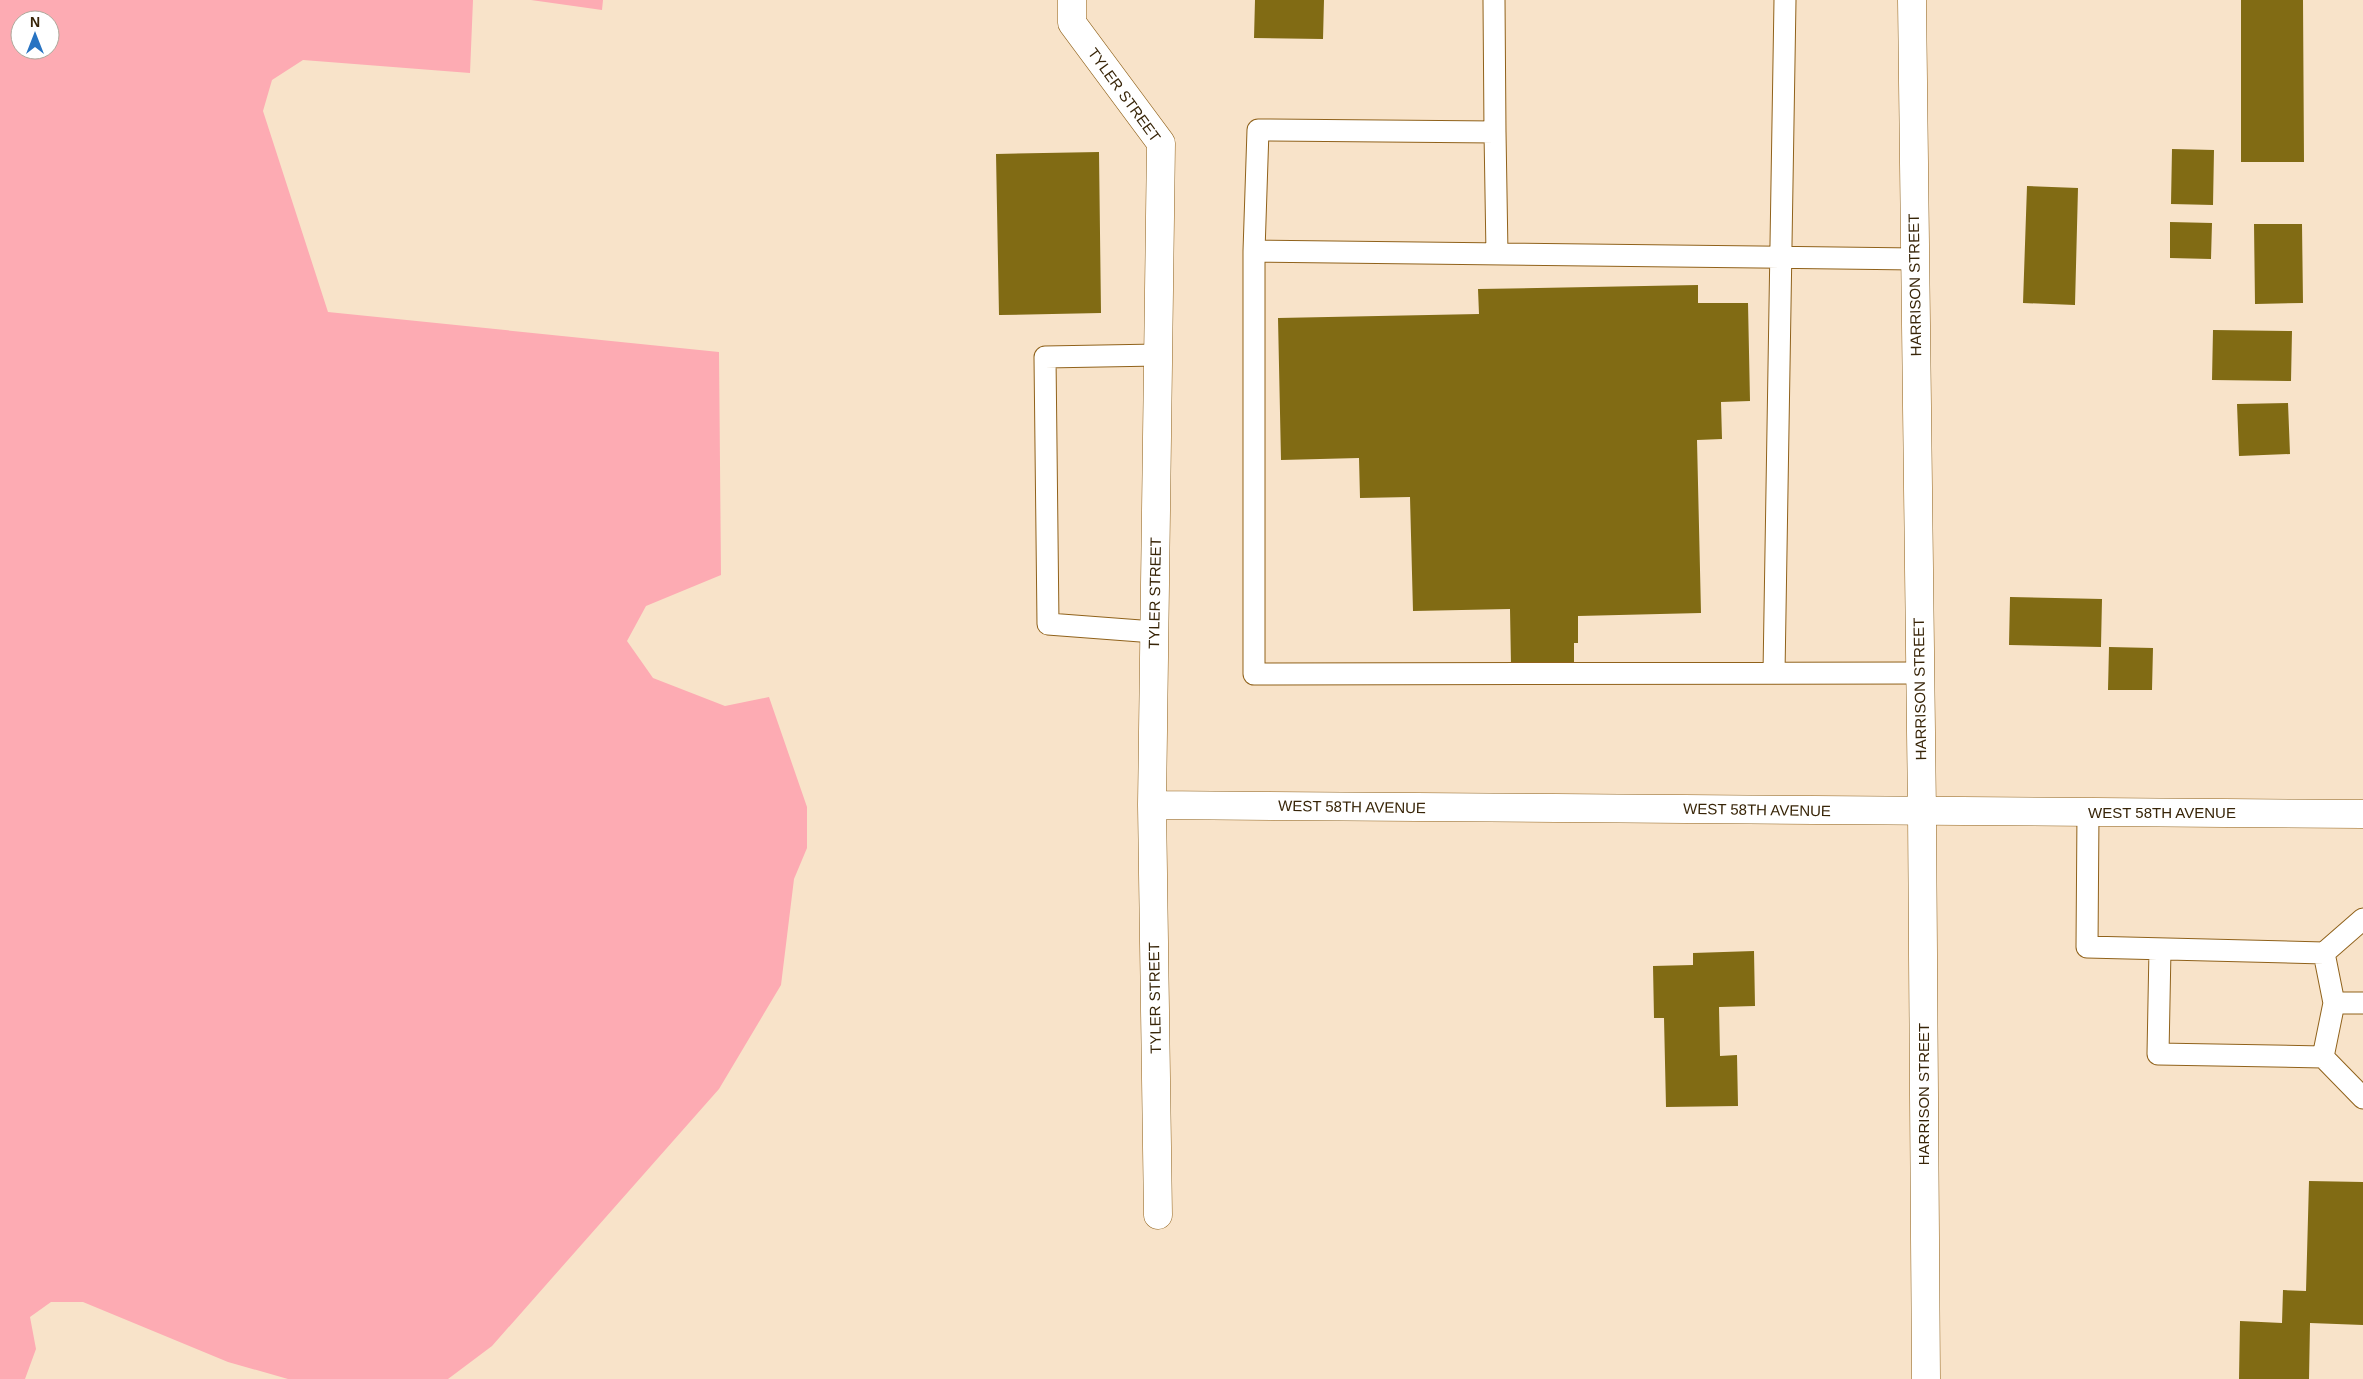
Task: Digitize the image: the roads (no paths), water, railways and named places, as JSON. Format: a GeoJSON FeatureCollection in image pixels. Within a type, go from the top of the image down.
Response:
{"type":"FeatureCollection","features":[{"type":"Feature","properties":{"kind":"street","name":"TYLER STREET"},"geometry":{"type":"LineString","coordinates":[[1072,0],[1072,23],[1161,143],[1152,805],[1158,1215]]}},
{"type":"Feature","properties":{"kind":"street","name":"HARRISON STREET"},"geometry":{"type":"LineString","coordinates":[[1912,0],[1922,812],[1926,1379]]}},
{"type":"Feature","properties":{"kind":"street","name":"WEST 58TH AVENUE"},"geometry":{"type":"LineString","coordinates":[[1152,805],[2363,814]]}},
{"type":"Feature","properties":{"kind":"lane"},"geometry":{"type":"LineString","coordinates":[[1494,0],[1497,254]]}},
{"type":"Feature","properties":{"kind":"lane"},"geometry":{"type":"LineString","coordinates":[[1774,673],[1785,0]]}},
{"type":"Feature","properties":{"kind":"lane"},"geometry":{"type":"LineString","coordinates":[[1495,132],[1258,130],[1254,251],[1254,674],[1920,673]]}},
{"type":"Feature","properties":{"kind":"lane"},"geometry":{"type":"LineString","coordinates":[[1254,251],[1915,259]]}},
{"type":"Feature","properties":{"kind":"lane"},"geometry":{"type":"LineString","coordinates":[[1154,632],[1048,624],[1045,357],[1158,355]]}},
{"type":"Feature","properties":{"kind":"lane"},"geometry":{"type":"LineString","coordinates":[[2088,812],[2087,947],[2324,952],[2363,919]]}},
{"type":"Feature","properties":{"kind":"lane"},"geometry":{"type":"LineString","coordinates":[[2160,949],[2158,1054],[2323,1057],[2363,1098]]}},
{"type":"Feature","properties":{"kind":"lane"},"geometry":{"type":"LineString","coordinates":[[2323,1057],[2334,1003],[2324,952]]}},
{"type":"Feature","properties":{"kind":"lane"},"geometry":{"type":"LineString","coordinates":[[2334,1003],[2363,1003]]}}]}
